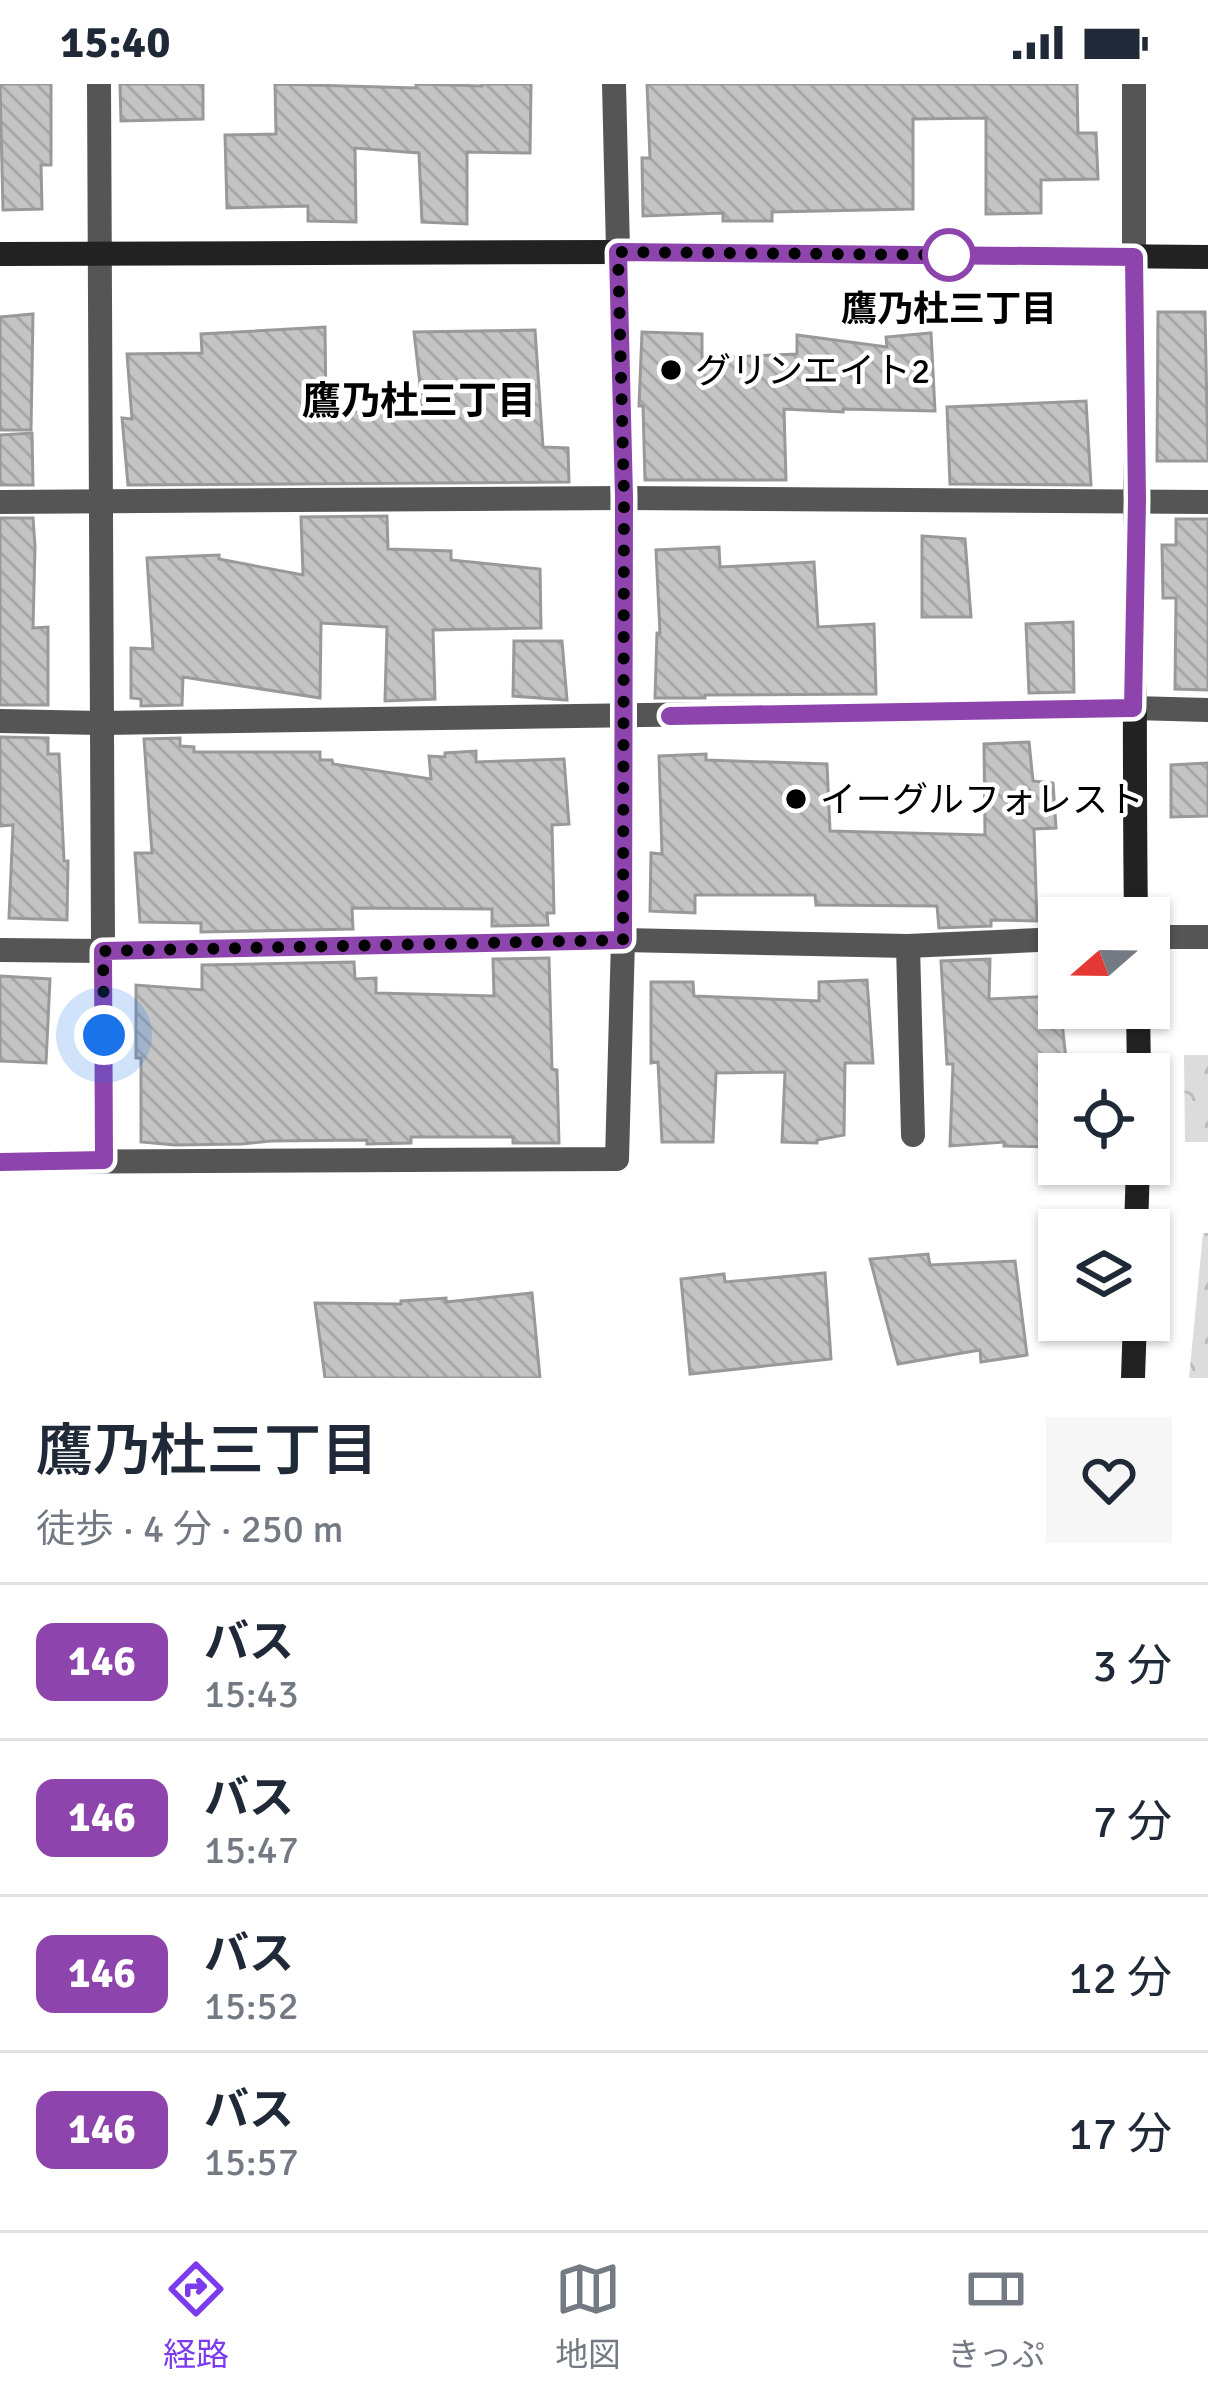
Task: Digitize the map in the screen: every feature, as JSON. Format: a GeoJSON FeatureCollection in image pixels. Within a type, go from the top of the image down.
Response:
{"type":"FeatureCollection","features":[{"type":"Feature","properties":{"kind":"street"},"geometry":{"type":"LineString","coordinates":[[98,84],[104,1160]]}},
{"type":"Feature","properties":{"kind":"street"},"geometry":{"type":"LineString","coordinates":[[0,1162],[616,1159],[623,940],[624,497],[614,84]]}},
{"type":"Feature","properties":{"kind":"street"},"geometry":{"type":"LineString","coordinates":[[1134,84],[1136,897]]}},
{"type":"Feature","properties":{"kind":"street"},"geometry":{"type":"LineString","coordinates":[[0,254],[1208,257]]}},
{"type":"Feature","properties":{"kind":"street"},"geometry":{"type":"LineString","coordinates":[[0,502],[624,497],[1208,502]]}},
{"type":"Feature","properties":{"kind":"street"},"geometry":{"type":"LineString","coordinates":[[0,721],[1208,710]]}},
{"type":"Feature","properties":{"kind":"street"},"geometry":{"type":"LineString","coordinates":[[1170,937],[1208,937]]}},
{"type":"Feature","properties":{"kind":"street"},"geometry":{"type":"LineString","coordinates":[[0,950],[623,940],[908,946],[1038,940]]}},
{"type":"Feature","properties":{"kind":"street"},"geometry":{"type":"LineString","coordinates":[[908,946],[913,1136]]}},
{"type":"Feature","properties":{"kind":"street"},"geometry":{"type":"LineString","coordinates":[[1133,1378],[1134,1341]]}},
{"type":"Feature","properties":{"kind":"green space"},"geometry":{"type":"Polygon","coordinates":[[[1184,1055],[1208,1055],[1208,1142],[1185,1142],[1184,1055]]]}},
{"type":"Feature","properties":{"kind":"green space"},"geometry":{"type":"Polygon","coordinates":[[[1203,1233],[1208,1233],[1208,1378],[1189,1378],[1203,1233]]]}},
{"type":"Feature","properties":{"kind":"building"},"geometry":{"type":"Polygon","coordinates":[[[0,84],[51,84],[51,165],[41,165],[42,209],[3,210],[0,84]]]}},
{"type":"Feature","properties":{"kind":"building"},"geometry":{"type":"Polygon","coordinates":[[[120,84],[203,84],[203,119],[121,121],[120,84]]]}},
{"type":"Feature","properties":{"kind":"building"},"geometry":{"type":"Polygon","coordinates":[[[275,84],[416,88],[416,84],[531,84],[530,153],[467,152],[467,224],[422,222],[419,153],[355,148],[356,222],[308,221],[308,206],[227,208],[225,135],[276,134],[275,84]]]}},
{"type":"Feature","properties":{"kind":"building"},"geometry":{"type":"Polygon","coordinates":[[[647,84],[1077,84],[1078,133],[1096,133],[1098,179],[1041,180],[1041,213],[986,214],[986,118],[913,119],[913,209],[772,212],[772,221],[723,221],[723,213],[643,216],[642,158],[650,158],[647,84]]]}},
{"type":"Feature","properties":{"kind":"building"},"geometry":{"type":"Polygon","coordinates":[[[1158,312],[1205,312],[1208,461],[1157,461],[1158,312]]]}},
{"type":"Feature","properties":{"kind":"building"},"geometry":{"type":"Polygon","coordinates":[[[33,314],[31,430],[0,430],[0,317],[33,314]]]}},
{"type":"Feature","properties":{"kind":"building"},"geometry":{"type":"Polygon","coordinates":[[[325,327],[326,412],[423,411],[414,332],[535,330],[543,447],[568,448],[569,482],[128,485],[122,418],[132,419],[127,354],[202,353],[201,334],[325,327]]]}},
{"type":"Feature","properties":{"kind":"building"},"geometry":{"type":"Polygon","coordinates":[[[642,332],[702,334],[702,358],[797,354],[797,335],[887,347],[886,337],[931,333],[935,411],[784,409],[786,480],[645,480],[643,406],[639,406],[642,332]]]}},
{"type":"Feature","properties":{"kind":"building"},"geometry":{"type":"Polygon","coordinates":[[[1086,401],[1091,485],[950,484],[947,407],[1086,401]]]}},
{"type":"Feature","properties":{"kind":"building"},"geometry":{"type":"Polygon","coordinates":[[[32,433],[33,485],[0,485],[0,435],[32,433]]]}},
{"type":"Feature","properties":{"kind":"building"},"geometry":{"type":"Polygon","coordinates":[[[387,516],[388,549],[451,551],[451,560],[540,569],[541,628],[433,630],[435,699],[385,701],[387,627],[321,623],[320,698],[183,677],[182,705],[141,706],[141,699],[131,698],[131,648],[153,649],[147,558],[219,555],[219,559],[303,575],[301,517],[387,516]]]}},
{"type":"Feature","properties":{"kind":"building"},"geometry":{"type":"Polygon","coordinates":[[[0,518],[33,518],[33,628],[48,627],[48,705],[0,705],[0,518]]]}},
{"type":"Feature","properties":{"kind":"building"},"geometry":{"type":"Polygon","coordinates":[[[1176,519],[1208,519],[1208,690],[1175,689],[1176,598],[1163,598],[1162,545],[1176,545],[1176,519]]]}},
{"type":"Feature","properties":{"kind":"building"},"geometry":{"type":"Polygon","coordinates":[[[922,536],[965,539],[971,617],[922,617],[922,536]]]}},
{"type":"Feature","properties":{"kind":"building"},"geometry":{"type":"Polygon","coordinates":[[[719,547],[720,567],[814,562],[818,627],[874,624],[876,694],[655,698],[660,633],[656,550],[719,547]]]}},
{"type":"Feature","properties":{"kind":"building"},"geometry":{"type":"Polygon","coordinates":[[[1073,622],[1074,692],[1029,693],[1026,624],[1073,622]]]}},
{"type":"Feature","properties":{"kind":"building"},"geometry":{"type":"Polygon","coordinates":[[[514,641],[562,641],[567,700],[513,696],[514,641]]]}},
{"type":"Feature","properties":{"kind":"building"},"geometry":{"type":"Polygon","coordinates":[[[0,737],[48,738],[48,754],[59,754],[64,861],[68,861],[67,920],[9,918],[13,825],[0,826],[0,737]]]}},
{"type":"Feature","properties":{"kind":"building"},"geometry":{"type":"Polygon","coordinates":[[[180,738],[180,746],[194,747],[194,752],[320,752],[320,760],[333,764],[431,779],[429,756],[445,757],[445,753],[476,751],[476,762],[564,759],[569,824],[552,825],[554,913],[547,913],[548,925],[492,926],[492,909],[352,908],[353,929],[201,932],[201,923],[140,922],[135,853],[152,853],[144,739],[180,738]]]}},
{"type":"Feature","properties":{"kind":"building"},"geometry":{"type":"Polygon","coordinates":[[[1029,742],[1033,781],[1053,783],[1056,828],[1034,829],[1037,921],[991,920],[991,926],[939,928],[937,906],[816,905],[815,895],[695,895],[695,913],[650,911],[651,853],[662,854],[659,756],[706,754],[706,760],[827,764],[830,831],[985,835],[984,744],[1029,742]]]}},
{"type":"Feature","properties":{"kind":"building"},"geometry":{"type":"Polygon","coordinates":[[[1208,763],[1208,816],[1171,817],[1171,765],[1208,763]]]}},
{"type":"Feature","properties":{"kind":"building"},"geometry":{"type":"Polygon","coordinates":[[[549,958],[559,1143],[513,1143],[513,1137],[411,1137],[411,1143],[367,1144],[367,1140],[141,1142],[136,985],[202,990],[202,965],[354,962],[355,979],[376,978],[376,993],[494,996],[493,959],[549,958]]]}},
{"type":"Feature","properties":{"kind":"building"},"geometry":{"type":"Polygon","coordinates":[[[990,959],[989,999],[1038,997],[1038,1029],[1063,1029],[1065,1053],[1038,1053],[1038,1147],[1004,1146],[1004,1142],[950,1146],[953,1064],[947,1064],[941,961],[990,959]]]}},
{"type":"Feature","properties":{"kind":"building"},"geometry":{"type":"Polygon","coordinates":[[[0,976],[50,979],[46,1063],[0,1061],[0,976]]]}},
{"type":"Feature","properties":{"kind":"building"},"geometry":{"type":"Polygon","coordinates":[[[867,980],[873,1063],[845,1063],[844,1135],[817,1143],[782,1142],[785,1072],[716,1073],[713,1142],[662,1142],[658,1062],[651,1063],[651,982],[693,982],[694,996],[819,1001],[819,982],[867,980]]]}},
{"type":"Feature","properties":{"kind":"building"},"geometry":{"type":"Polygon","coordinates":[[[928,1254],[930,1265],[1015,1261],[1027,1355],[981,1362],[980,1350],[898,1364],[870,1259],[928,1254]]]}},
{"type":"Feature","properties":{"kind":"building"},"geometry":{"type":"Polygon","coordinates":[[[825,1273],[831,1359],[690,1374],[681,1279],[724,1274],[725,1282],[825,1273]]]}},
{"type":"Feature","properties":{"kind":"building"},"geometry":{"type":"Polygon","coordinates":[[[532,1293],[540,1378],[325,1378],[315,1303],[401,1304],[446,1298],[446,1302],[532,1293]]]}},
{"type":"Feature","properties":{"kind":"bus line","name":"146"},"geometry":{"type":"LineString","coordinates":[[0,1162],[104,1160],[103,951],[623,940],[624,497],[618,252],[1134,257],[1133,708],[670,716]]}},
{"type":"Feature","properties":{"kind":"place","name":"鷹乃杜三丁目"},"geometry":{"type":"Point","coordinates":[949,255]}},
{"type":"Feature","properties":{"kind":"place","name":"グリンエイト2"},"geometry":{"type":"Point","coordinates":[671,370]}},
{"type":"Feature","properties":{"kind":"place","name":"イーグルフォレスト"},"geometry":{"type":"Point","coordinates":[796,799]}},
{"type":"Feature","properties":{"kind":"district","name":"鷹乃杜三丁目"},"geometry":{"type":"Point","coordinates":[419,400]}},
{"type":"Feature","properties":{"kind":"route"},"geometry":{"type":"LineString","coordinates":[[104,1035],[103,951],[623,940],[624,497],[618,252],[949,255]]}}]}
